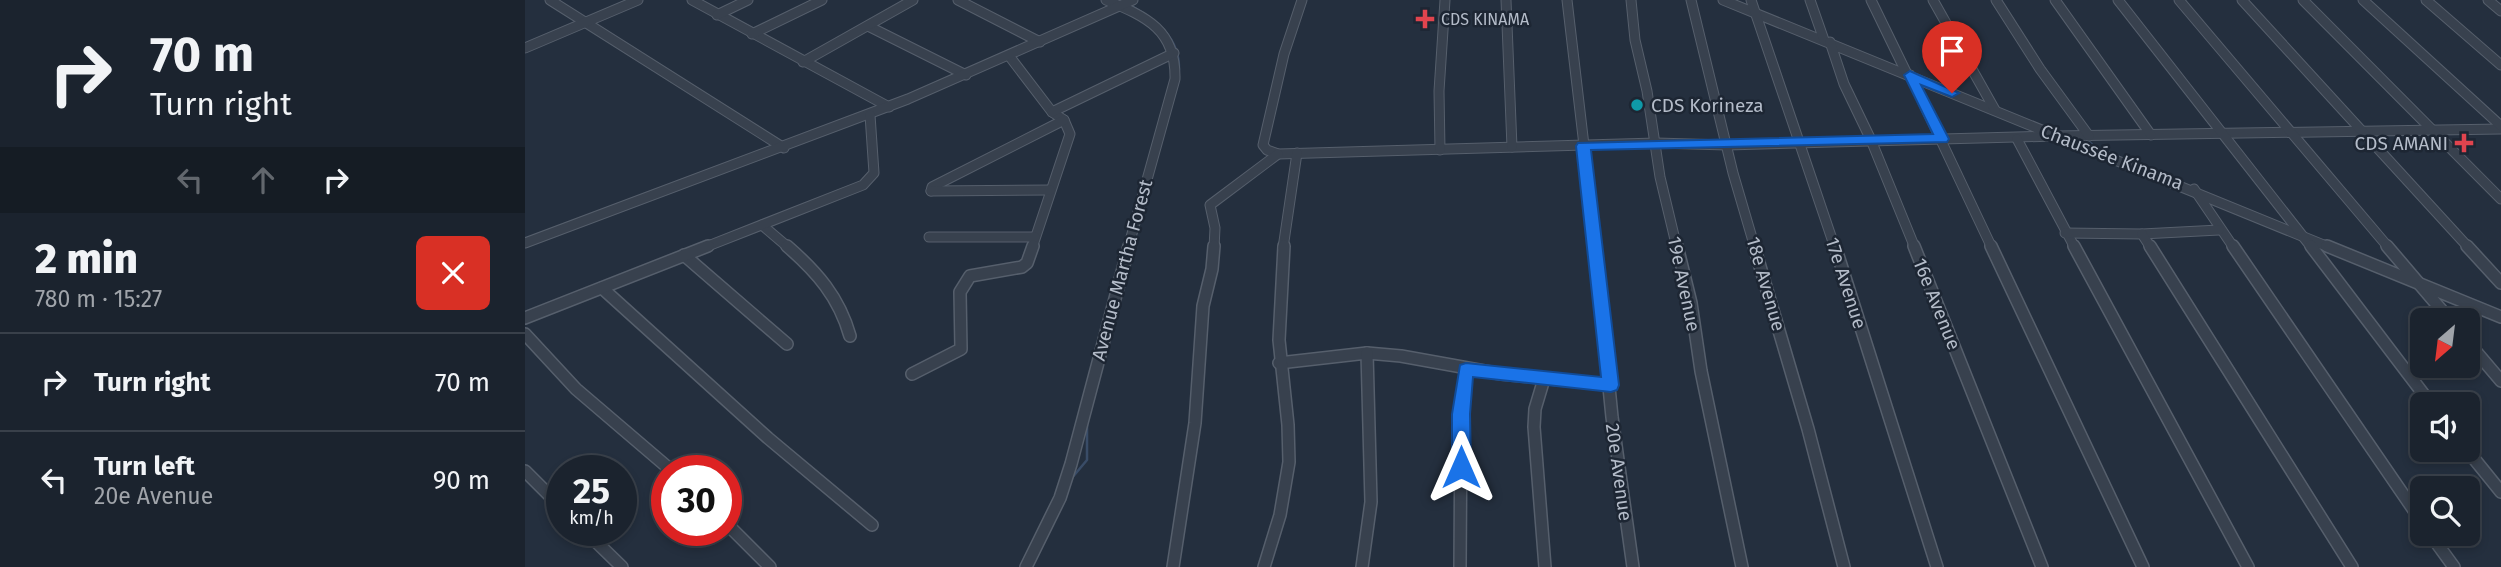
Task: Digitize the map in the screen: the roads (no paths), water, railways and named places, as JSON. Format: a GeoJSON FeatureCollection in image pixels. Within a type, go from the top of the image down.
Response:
{"type":"FeatureCollection","features":[{"type":"Feature","properties":{"kind":"street"},"geometry":{"type":"LineString","coordinates":[[550,0],[784,148]]}},
{"type":"Feature","properties":{"kind":"street"},"geometry":{"type":"LineString","coordinates":[[525,48],[638,0]]}},
{"type":"Feature","properties":{"kind":"street"},"geometry":{"type":"LineString","coordinates":[[692,0],[889,107]]}},
{"type":"Feature","properties":{"kind":"street"},"geometry":{"type":"LineString","coordinates":[[717,15],[748,0]]}},
{"type":"Feature","properties":{"kind":"street"},"geometry":{"type":"LineString","coordinates":[[752,34],[822,0]]}},
{"type":"Feature","properties":{"kind":"street"},"geometry":{"type":"LineString","coordinates":[[803,61],[913,0]]}},
{"type":"Feature","properties":{"kind":"street"},"geometry":{"type":"LineString","coordinates":[[958,0],[1040,42]]}},
{"type":"Feature","properties":{"kind":"street"},"geometry":{"type":"LineString","coordinates":[[1052,112],[1174,53],[1169,41],[1159,30],[1106,0]]}},
{"type":"Feature","properties":{"kind":"street"},"geometry":{"type":"LineString","coordinates":[[525,243],[870,115],[1010,57],[1133,0]]}},
{"type":"Feature","properties":{"kind":"street"},"geometry":{"type":"LineString","coordinates":[[1302,0],[1284,54],[1263,145],[1267,150],[1278,154],[1656,143],[1727,145],[2017,139],[2087,134],[2501,127]]}},
{"type":"Feature","properties":{"kind":"street"},"geometry":{"type":"LineString","coordinates":[[1440,150],[1439,91],[1445,0]]}},
{"type":"Feature","properties":{"kind":"street"},"geometry":{"type":"LineString","coordinates":[[1506,0],[1512,147]]}},
{"type":"Feature","properties":{"kind":"street","name":"20e Avenue"},"geometry":{"type":"LineString","coordinates":[[1567,0],[1611,385],[1613,429],[1633,567]]}},
{"type":"Feature","properties":{"kind":"street","name":"19e Avenue"},"geometry":{"type":"LineString","coordinates":[[1631,0],[1635,40],[1662,186],[1691,303],[1742,567]]}},
{"type":"Feature","properties":{"kind":"street","name":"18e Avenue"},"geometry":{"type":"LineString","coordinates":[[1691,0],[1733,173],[1808,429],[1844,567]]}},
{"type":"Feature","properties":{"kind":"street","name":"Chaussée Kinama"},"geometry":{"type":"LineString","coordinates":[[1723,0],[2056,136],[2194,189],[2501,317]]}},
{"type":"Feature","properties":{"kind":"street","name":"17e Avenue"},"geometry":{"type":"LineString","coordinates":[[1751,0],[1937,567]]}},
{"type":"Feature","properties":{"kind":"street","name":"16e Avenue"},"geometry":{"type":"LineString","coordinates":[[1810,0],[1844,84],[1871,140],[2042,567]]}},
{"type":"Feature","properties":{"kind":"street"},"geometry":{"type":"LineString","coordinates":[[1871,0],[1942,139],[2068,413],[2143,567]]}},
{"type":"Feature","properties":{"kind":"street"},"geometry":{"type":"LineString","coordinates":[[1933,0],[1995,110]]}},
{"type":"Feature","properties":{"kind":"street"},"geometry":{"type":"LineString","coordinates":[[1996,0],[2040,69],[2087,134]]}},
{"type":"Feature","properties":{"kind":"street"},"geometry":{"type":"LineString","coordinates":[[2055,0],[2150,133]]}},
{"type":"Feature","properties":{"kind":"street"},"geometry":{"type":"LineString","coordinates":[[2118,0],[2422,392]]}},
{"type":"Feature","properties":{"kind":"street"},"geometry":{"type":"LineString","coordinates":[[2179,0],[2439,308]]}},
{"type":"Feature","properties":{"kind":"street"},"geometry":{"type":"LineString","coordinates":[[2242,0],[2501,283]]}},
{"type":"Feature","properties":{"kind":"street"},"geometry":{"type":"LineString","coordinates":[[2303,0],[2501,199]]}},
{"type":"Feature","properties":{"kind":"street"},"geometry":{"type":"LineString","coordinates":[[2363,0],[2501,127]]}},
{"type":"Feature","properties":{"kind":"street"},"geometry":{"type":"LineString","coordinates":[[2426,0],[2501,65]]}},
{"type":"Feature","properties":{"kind":"street"},"geometry":{"type":"LineString","coordinates":[[2488,0],[2501,11]]}},
{"type":"Feature","properties":{"kind":"street"},"geometry":{"type":"LineString","coordinates":[[868,26],[966,75]]}},
{"type":"Feature","properties":{"kind":"street","name":"Avenue Martha Forest"},"geometry":{"type":"LineString","coordinates":[[1026,567],[1060,498],[1071,464],[1175,79],[1174,53]]}},
{"type":"Feature","properties":{"kind":"street"},"geometry":{"type":"LineString","coordinates":[[912,374],[961,349],[960,295],[964,281],[970,276],[1022,267],[1027,263],[1070,134],[1063,120],[1052,112],[1010,57]]}},
{"type":"Feature","properties":{"kind":"street"},"geometry":{"type":"LineString","coordinates":[[525,318],[863,185],[871,180],[874,173],[870,115]]}},
{"type":"Feature","properties":{"kind":"street"},"geometry":{"type":"LineString","coordinates":[[1050,190],[931,191],[932,187],[1063,120]]}},
{"type":"Feature","properties":{"kind":"street"},"geometry":{"type":"LineString","coordinates":[[2017,139],[2065,233],[2248,567]]}},
{"type":"Feature","properties":{"kind":"street"},"geometry":{"type":"LineString","coordinates":[[1264,567],[1288,482],[1289,427],[1279,363],[1279,278],[1297,153]]}},
{"type":"Feature","properties":{"kind":"street"},"geometry":{"type":"LineString","coordinates":[[1173,567],[1195,423],[1203,306],[1212,269],[1215,228],[1209,205],[1278,154]]}},
{"type":"Feature","properties":{"kind":"street"},"geometry":{"type":"LineString","coordinates":[[2194,189],[2219,230],[2410,505]]}},
{"type":"Feature","properties":{"kind":"street"},"geometry":{"type":"LineString","coordinates":[[762,225],[818,273],[846,313],[850,336]]}},
{"type":"Feature","properties":{"kind":"street"},"geometry":{"type":"LineString","coordinates":[[2065,233],[2142,234],[2219,230]]}},
{"type":"Feature","properties":{"kind":"street"},"geometry":{"type":"LineString","coordinates":[[2142,234],[2352,567]]}},
{"type":"Feature","properties":{"kind":"street"},"geometry":{"type":"LineString","coordinates":[[929,237],[1035,237]]}},
{"type":"Feature","properties":{"kind":"street"},"geometry":{"type":"LineString","coordinates":[[684,255],[787,344]]}},
{"type":"Feature","properties":{"kind":"street"},"geometry":{"type":"LineString","coordinates":[[602,288],[741,416],[872,526]]}},
{"type":"Feature","properties":{"kind":"street"},"geometry":{"type":"LineString","coordinates":[[525,334],[543,356],[652,455]]}},
{"type":"Feature","properties":{"kind":"street"},"geometry":{"type":"LineString","coordinates":[[1279,363],[1367,353],[1401,356],[1466,369],[1611,385]]}},
{"type":"Feature","properties":{"kind":"street"},"geometry":{"type":"LineString","coordinates":[[1362,567],[1371,502],[1367,353]]}},
{"type":"Feature","properties":{"kind":"street"},"geometry":{"type":"LineString","coordinates":[[2480,356],[2501,380]]}},
{"type":"Feature","properties":{"kind":"street"},"geometry":{"type":"LineString","coordinates":[[1460,567],[1461,414],[1466,369]]}},
{"type":"Feature","properties":{"kind":"street"},"geometry":{"type":"LineString","coordinates":[[1544,379],[1535,409],[1534,427],[1545,567]]}},
{"type":"Feature","properties":{"kind":"street"},"geometry":{"type":"LineString","coordinates":[[2477,462],[2501,492]]}},
{"type":"Feature","properties":{"kind":"street"},"geometry":{"type":"LineString","coordinates":[[525,471],[546,492]]}},
{"type":"Feature","properties":{"kind":"street"},"geometry":{"type":"LineString","coordinates":[[742,539],[770,567]]}},
{"type":"Feature","properties":{"kind":"street"},"geometry":{"type":"LineString","coordinates":[[600,546],[622,567]]}},
{"type":"Feature","properties":{"kind":"street"},"geometry":{"type":"LineString","coordinates":[[2438,546],[2453,567]]}},
{"type":"Feature","properties":{"kind":"waterway"},"geometry":{"type":"LineString","coordinates":[[1130,5],[1165,31],[1175,48],[1179,70]]}},
{"type":"Feature","properties":{"kind":"waterway"},"geometry":{"type":"LineString","coordinates":[[2088,141],[2097,149]]}},
{"type":"Feature","properties":{"kind":"waterway"},"geometry":{"type":"LineString","coordinates":[[1071,479],[1087,460],[1087,425]]}},
{"type":"Feature","properties":{"kind":"place","name":"CDS KINAMA"},"geometry":{"type":"Point","coordinates":[1425,19]}},
{"type":"Feature","properties":{"kind":"place","name":"CDS Korineza"},"geometry":{"type":"Point","coordinates":[1637,105]}},
{"type":"Feature","properties":{"kind":"place","name":"CDS AMANI"},"geometry":{"type":"Point","coordinates":[2464,143]}}]}
